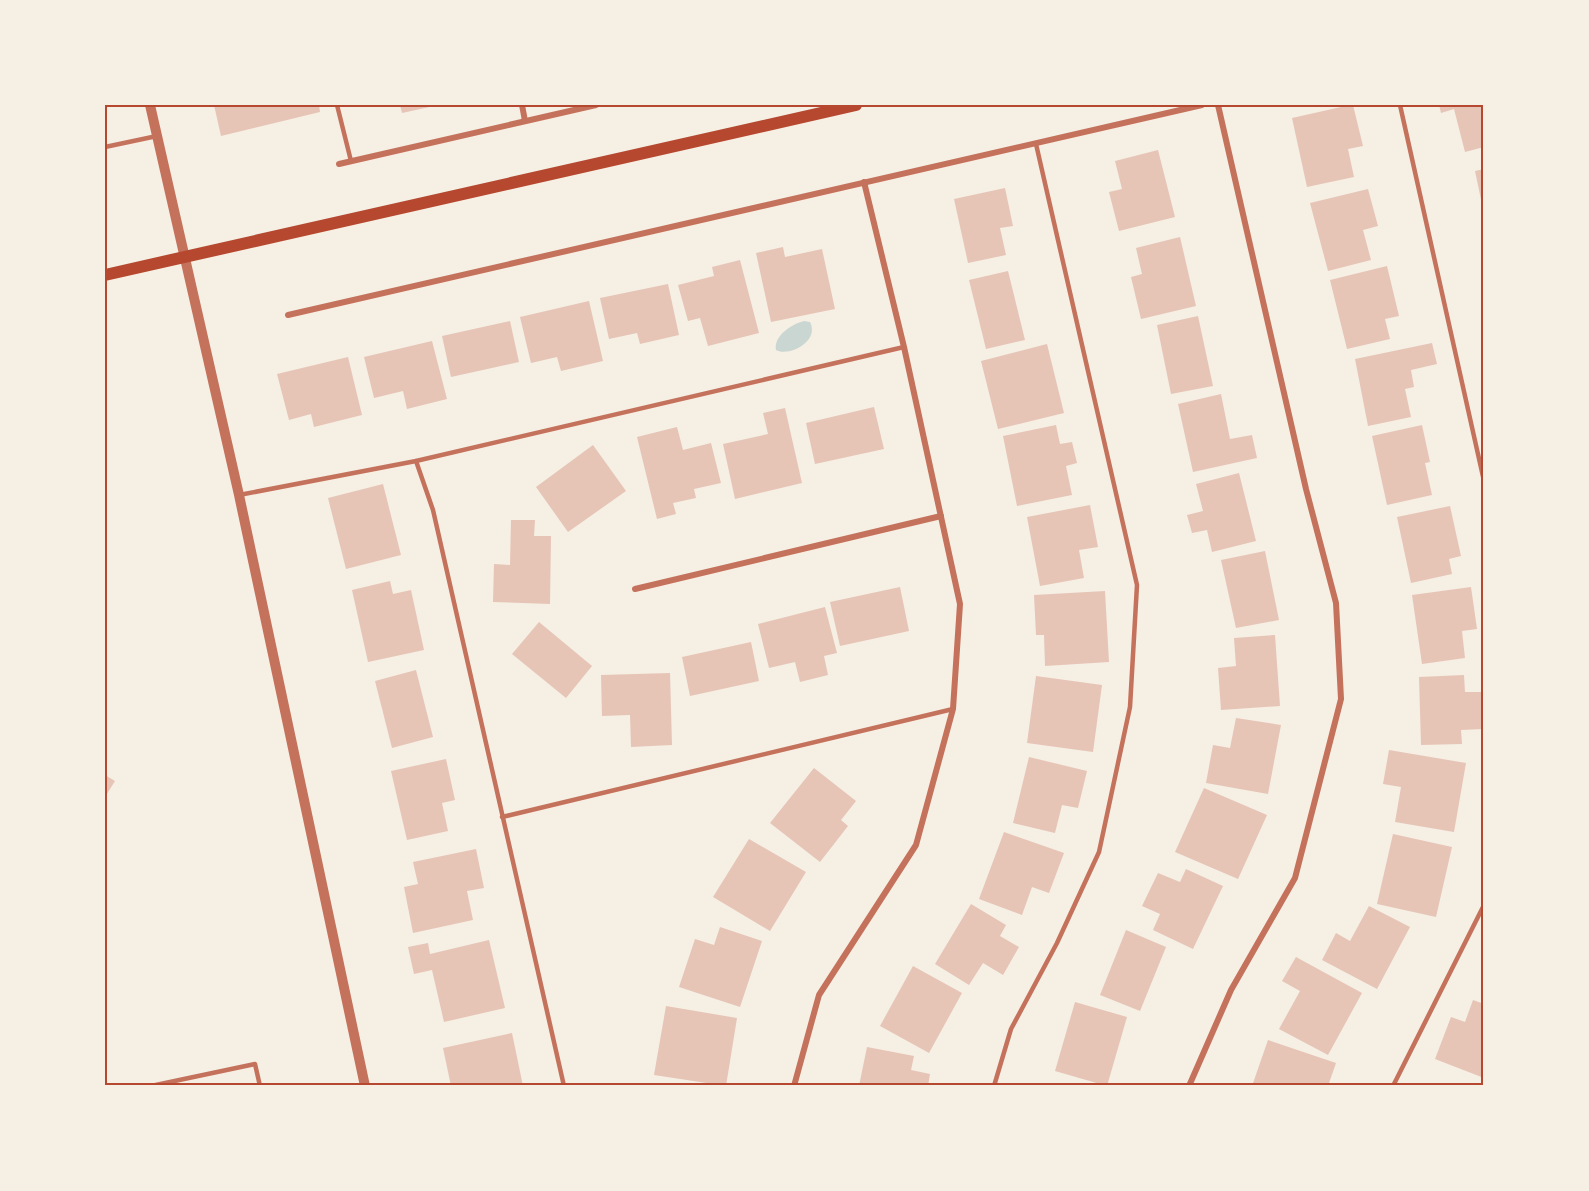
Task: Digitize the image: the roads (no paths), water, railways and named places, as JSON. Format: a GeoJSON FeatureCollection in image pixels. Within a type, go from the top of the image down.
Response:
{"type":"FeatureCollection","features":[{"type":"Feature","properties":{"kind":"main road"},"geometry":{"type":"LineString","coordinates":[[105,275],[856,105]]}},
{"type":"Feature","properties":{"kind":"street"},"geometry":{"type":"LineString","coordinates":[[150,105],[239,495],[365,1086]]}},
{"type":"Feature","properties":{"kind":"street"},"geometry":{"type":"LineString","coordinates":[[522,105],[525,121]]}},
{"type":"Feature","properties":{"kind":"street"},"geometry":{"type":"LineString","coordinates":[[339,164],[596,105]]}},
{"type":"Feature","properties":{"kind":"street"},"geometry":{"type":"LineString","coordinates":[[288,315],[1202,105]]}},
{"type":"Feature","properties":{"kind":"street"},"geometry":{"type":"LineString","coordinates":[[1189,1086],[1231,990],[1295,878],[1341,699],[1336,603],[1306,489],[1218,105]]}},
{"type":"Feature","properties":{"kind":"street"},"geometry":{"type":"LineString","coordinates":[[794,1086],[819,995],[916,844],[953,709],[960,604],[904,346],[864,183]]}},
{"type":"Feature","properties":{"kind":"street"},"geometry":{"type":"LineString","coordinates":[[635,589],[941,516]]}},
{"type":"Feature","properties":{"kind":"lane"},"geometry":{"type":"LineString","coordinates":[[337,105],[351,161]]}},
{"type":"Feature","properties":{"kind":"lane"},"geometry":{"type":"LineString","coordinates":[[1400,105],[1484,481]]}},
{"type":"Feature","properties":{"kind":"lane"},"geometry":{"type":"LineString","coordinates":[[105,147],[157,136]]}},
{"type":"Feature","properties":{"kind":"lane"},"geometry":{"type":"LineString","coordinates":[[994,1086],[1011,1029],[1057,943],[1099,852],[1130,707],[1137,585],[1036,144]]}},
{"type":"Feature","properties":{"kind":"lane"},"geometry":{"type":"LineString","coordinates":[[239,495],[416,461],[904,346]]}},
{"type":"Feature","properties":{"kind":"lane"},"geometry":{"type":"LineString","coordinates":[[416,461],[433,510],[564,1086]]}},
{"type":"Feature","properties":{"kind":"lane"},"geometry":{"type":"LineString","coordinates":[[502,817],[953,709]]}},
{"type":"Feature","properties":{"kind":"lane"},"geometry":{"type":"LineString","coordinates":[[1393,1086],[1484,905]]}},
{"type":"Feature","properties":{"kind":"lane"},"geometry":{"type":"LineString","coordinates":[[151,1086],[255,1064],[260,1086]]}}]}
